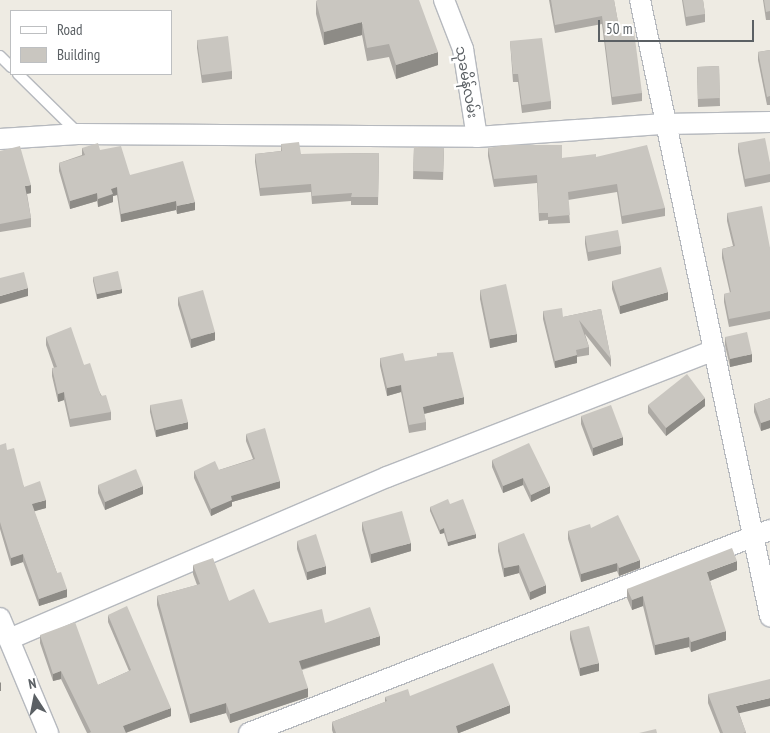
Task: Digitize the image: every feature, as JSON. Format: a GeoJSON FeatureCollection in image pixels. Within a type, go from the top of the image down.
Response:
{"type":"FeatureCollection","features":[{"type":"Feature","properties":{"kind":"street","name":"သုခမိန်လမ်း"},"geometry":{"type":"LineString","coordinates":[[444,0],[463,49],[477,137]]}},
{"type":"Feature","properties":{"kind":"street"},"geometry":{"type":"LineString","coordinates":[[640,0],[714,350],[761,533],[770,616]]}},
{"type":"Feature","properties":{"kind":"street"},"geometry":{"type":"LineString","coordinates":[[0,139],[78,134],[477,137],[665,124],[770,122]]}},
{"type":"Feature","properties":{"kind":"street"},"geometry":{"type":"LineString","coordinates":[[9,639],[387,477],[714,350]]}},
{"type":"Feature","properties":{"kind":"street"},"geometry":{"type":"LineString","coordinates":[[249,733],[761,533]]}},
{"type":"Feature","properties":{"kind":"street"},"geometry":{"type":"LineString","coordinates":[[0,618],[48,733]]}},
{"type":"Feature","properties":{"kind":"lane"},"geometry":{"type":"LineString","coordinates":[[0,56],[10,66]]}},
{"type":"Feature","properties":{"kind":"lane"},"geometry":{"type":"LineString","coordinates":[[19,75],[78,134]]}},
{"type":"Feature","properties":{"kind":"building"},"geometry":{"type":"Polygon","coordinates":[[[419,0],[438,52],[396,65],[389,44],[367,48],[362,22],[324,32],[316,1],[419,0]]]}},
{"type":"Feature","properties":{"kind":"building"},"geometry":{"type":"Polygon","coordinates":[[[551,0],[614,0],[620,33],[634,31],[642,93],[612,97],[602,16],[555,25],[551,0]]]}},
{"type":"Feature","properties":{"kind":"building"},"geometry":{"type":"Polygon","coordinates":[[[683,0],[703,0],[705,14],[686,17],[683,0]]]}},
{"type":"Feature","properties":{"kind":"building"},"geometry":{"type":"Polygon","coordinates":[[[764,0],[770,0],[770,11],[766,12],[764,0]]]}},
{"type":"Feature","properties":{"kind":"building"},"geometry":{"type":"Polygon","coordinates":[[[228,36],[232,71],[202,75],[197,40],[228,36]]]}},
{"type":"Feature","properties":{"kind":"building"},"geometry":{"type":"Polygon","coordinates":[[[542,38],[551,101],[522,105],[518,74],[513,74],[510,41],[542,38]]]}},
{"type":"Feature","properties":{"kind":"building"},"geometry":{"type":"Polygon","coordinates":[[[770,50],[770,96],[767,97],[758,52],[770,50]]]}},
{"type":"Feature","properties":{"kind":"building"},"geometry":{"type":"Polygon","coordinates":[[[719,66],[720,98],[698,99],[697,67],[719,66]]]}},
{"type":"Feature","properties":{"kind":"building"},"geometry":{"type":"Polygon","coordinates":[[[765,138],[770,163],[770,174],[745,179],[738,143],[765,138]]]}},
{"type":"Feature","properties":{"kind":"building"},"geometry":{"type":"Polygon","coordinates":[[[299,142],[301,154],[379,153],[378,197],[351,197],[352,193],[312,196],[311,184],[260,188],[255,154],[282,151],[281,144],[299,142]]]}},
{"type":"Feature","properties":{"kind":"building"},"geometry":{"type":"Polygon","coordinates":[[[98,143],[100,150],[121,146],[130,175],[183,161],[195,202],[177,206],[176,201],[121,214],[117,187],[111,189],[113,194],[98,199],[97,193],[70,201],[59,163],[85,155],[82,148],[98,143]]]}},
{"type":"Feature","properties":{"kind":"building"},"geometry":{"type":"Polygon","coordinates":[[[505,145],[562,145],[562,158],[596,154],[596,157],[647,145],[665,208],[622,216],[617,184],[568,192],[570,215],[548,217],[548,213],[539,213],[537,175],[494,179],[488,148],[505,145]]]}},
{"type":"Feature","properties":{"kind":"building"},"geometry":{"type":"Polygon","coordinates":[[[20,146],[31,185],[25,186],[31,218],[0,224],[0,151],[20,146]]]}},
{"type":"Feature","properties":{"kind":"building"},"geometry":{"type":"Polygon","coordinates":[[[414,147],[444,148],[443,172],[413,171],[414,147]]]}},
{"type":"Feature","properties":{"kind":"building"},"geometry":{"type":"Polygon","coordinates":[[[762,206],[770,248],[770,311],[729,319],[724,294],[731,292],[722,249],[735,246],[727,213],[762,206]]]}},
{"type":"Feature","properties":{"kind":"building"},"geometry":{"type":"Polygon","coordinates":[[[618,230],[621,246],[588,252],[585,236],[618,230]]]}},
{"type":"Feature","properties":{"kind":"building"},"geometry":{"type":"Polygon","coordinates":[[[661,267],[668,292],[620,306],[612,281],[661,267]]]}},
{"type":"Feature","properties":{"kind":"building"},"geometry":{"type":"Polygon","coordinates":[[[118,271],[122,289],[97,294],[93,277],[118,271]]]}},
{"type":"Feature","properties":{"kind":"building"},"geometry":{"type":"Polygon","coordinates":[[[24,272],[28,288],[0,296],[0,278],[24,272]]]}},
{"type":"Feature","properties":{"kind":"building"},"geometry":{"type":"Polygon","coordinates":[[[506,284],[517,334],[490,339],[480,290],[506,284]]]}},
{"type":"Feature","properties":{"kind":"building"},"geometry":{"type":"Polygon","coordinates":[[[203,290],[215,332],[191,339],[178,297],[203,290]]]}},
{"type":"Feature","properties":{"kind":"building"},"geometry":{"type":"Polygon","coordinates":[[[562,308],[563,317],[601,309],[611,359],[579,320],[589,347],[576,350],[577,355],[555,361],[543,311],[562,308]]]}},
{"type":"Feature","properties":{"kind":"building"},"geometry":{"type":"Polygon","coordinates":[[[71,327],[84,365],[90,363],[101,396],[106,395],[111,412],[70,419],[64,392],[58,394],[52,368],[57,367],[46,337],[71,327]]]}},
{"type":"Feature","properties":{"kind":"building"},"geometry":{"type":"Polygon","coordinates":[[[747,332],[752,354],[730,359],[725,337],[747,332]]]}},
{"type":"Feature","properties":{"kind":"building"},"geometry":{"type":"Polygon","coordinates":[[[453,352],[464,397],[423,407],[426,422],[409,425],[401,385],[387,388],[380,358],[403,353],[405,361],[437,356],[437,353],[453,352]]]}},
{"type":"Feature","properties":{"kind":"building"},"geometry":{"type":"Polygon","coordinates":[[[687,374],[705,398],[666,428],[648,405],[687,374]]]}},
{"type":"Feature","properties":{"kind":"building"},"geometry":{"type":"Polygon","coordinates":[[[770,398],[770,420],[761,423],[754,404],[770,398]]]}},
{"type":"Feature","properties":{"kind":"building"},"geometry":{"type":"Polygon","coordinates":[[[182,399],[188,422],[156,430],[150,405],[182,399]]]}},
{"type":"Feature","properties":{"kind":"building"},"geometry":{"type":"Polygon","coordinates":[[[611,405],[623,437],[593,448],[581,416],[611,405]]]}},
{"type":"Feature","properties":{"kind":"building"},"geometry":{"type":"Polygon","coordinates":[[[265,428],[280,481],[231,496],[232,500],[211,509],[194,471],[215,461],[219,470],[255,459],[246,434],[265,428]]]}},
{"type":"Feature","properties":{"kind":"building"},"geometry":{"type":"Polygon","coordinates":[[[6,443],[7,450],[14,448],[24,487],[40,481],[46,500],[32,504],[57,573],[61,572],[67,589],[39,599],[23,554],[11,558],[0,522],[0,445],[6,443]]]}},
{"type":"Feature","properties":{"kind":"building"},"geometry":{"type":"Polygon","coordinates":[[[529,443],[550,486],[531,495],[523,478],[503,486],[492,460],[529,443]]]}},
{"type":"Feature","properties":{"kind":"building"},"geometry":{"type":"Polygon","coordinates":[[[136,469],[143,486],[105,502],[98,485],[136,469]]]}},
{"type":"Feature","properties":{"kind":"building"},"geometry":{"type":"Polygon","coordinates":[[[448,499],[450,504],[463,499],[476,534],[448,542],[444,528],[440,530],[430,507],[448,499]]]}},
{"type":"Feature","properties":{"kind":"building"},"geometry":{"type":"Polygon","coordinates":[[[402,511],[411,543],[371,554],[362,522],[402,511]]]}},
{"type":"Feature","properties":{"kind":"building"},"geometry":{"type":"Polygon","coordinates":[[[618,515],[640,560],[619,568],[617,563],[581,574],[568,531],[590,524],[591,528],[618,515]]]}},
{"type":"Feature","properties":{"kind":"building"},"geometry":{"type":"Polygon","coordinates":[[[524,533],[546,585],[530,592],[519,565],[504,568],[498,543],[524,533]]]}},
{"type":"Feature","properties":{"kind":"building"},"geometry":{"type":"Polygon","coordinates":[[[316,534],[326,566],[307,572],[297,541],[316,534]]]}},
{"type":"Feature","properties":{"kind":"building"},"geometry":{"type":"Polygon","coordinates":[[[732,548],[737,561],[707,572],[726,631],[691,642],[689,637],[655,645],[643,596],[632,600],[627,589],[732,548]]]}},
{"type":"Feature","properties":{"kind":"building"},"geometry":{"type":"Polygon","coordinates":[[[213,558],[229,601],[254,589],[269,623],[322,609],[325,623],[370,607],[380,636],[299,661],[308,688],[230,714],[226,703],[190,714],[157,596],[200,584],[193,565],[213,558]]]}},
{"type":"Feature","properties":{"kind":"building"},"geometry":{"type":"Polygon","coordinates":[[[127,606],[171,708],[123,726],[126,733],[89,733],[91,732],[61,671],[53,674],[40,635],[75,622],[98,685],[131,670],[108,615],[127,606]]]}},
{"type":"Feature","properties":{"kind":"building"},"geometry":{"type":"Polygon","coordinates":[[[589,626],[599,663],[580,668],[570,631],[589,626]]]}},
{"type":"Feature","properties":{"kind":"building"},"geometry":{"type":"Polygon","coordinates":[[[493,663],[510,705],[456,726],[458,733],[336,733],[332,722],[387,701],[385,697],[408,689],[410,696],[493,663]]]}},
{"type":"Feature","properties":{"kind":"building"},"geometry":{"type":"Polygon","coordinates":[[[770,679],[770,698],[736,706],[746,732],[723,733],[708,694],[770,679]]]}},
{"type":"Feature","properties":{"kind":"building"},"geometry":{"type":"Polygon","coordinates":[[[656,729],[657,733],[639,733],[656,729]]]}}]}
